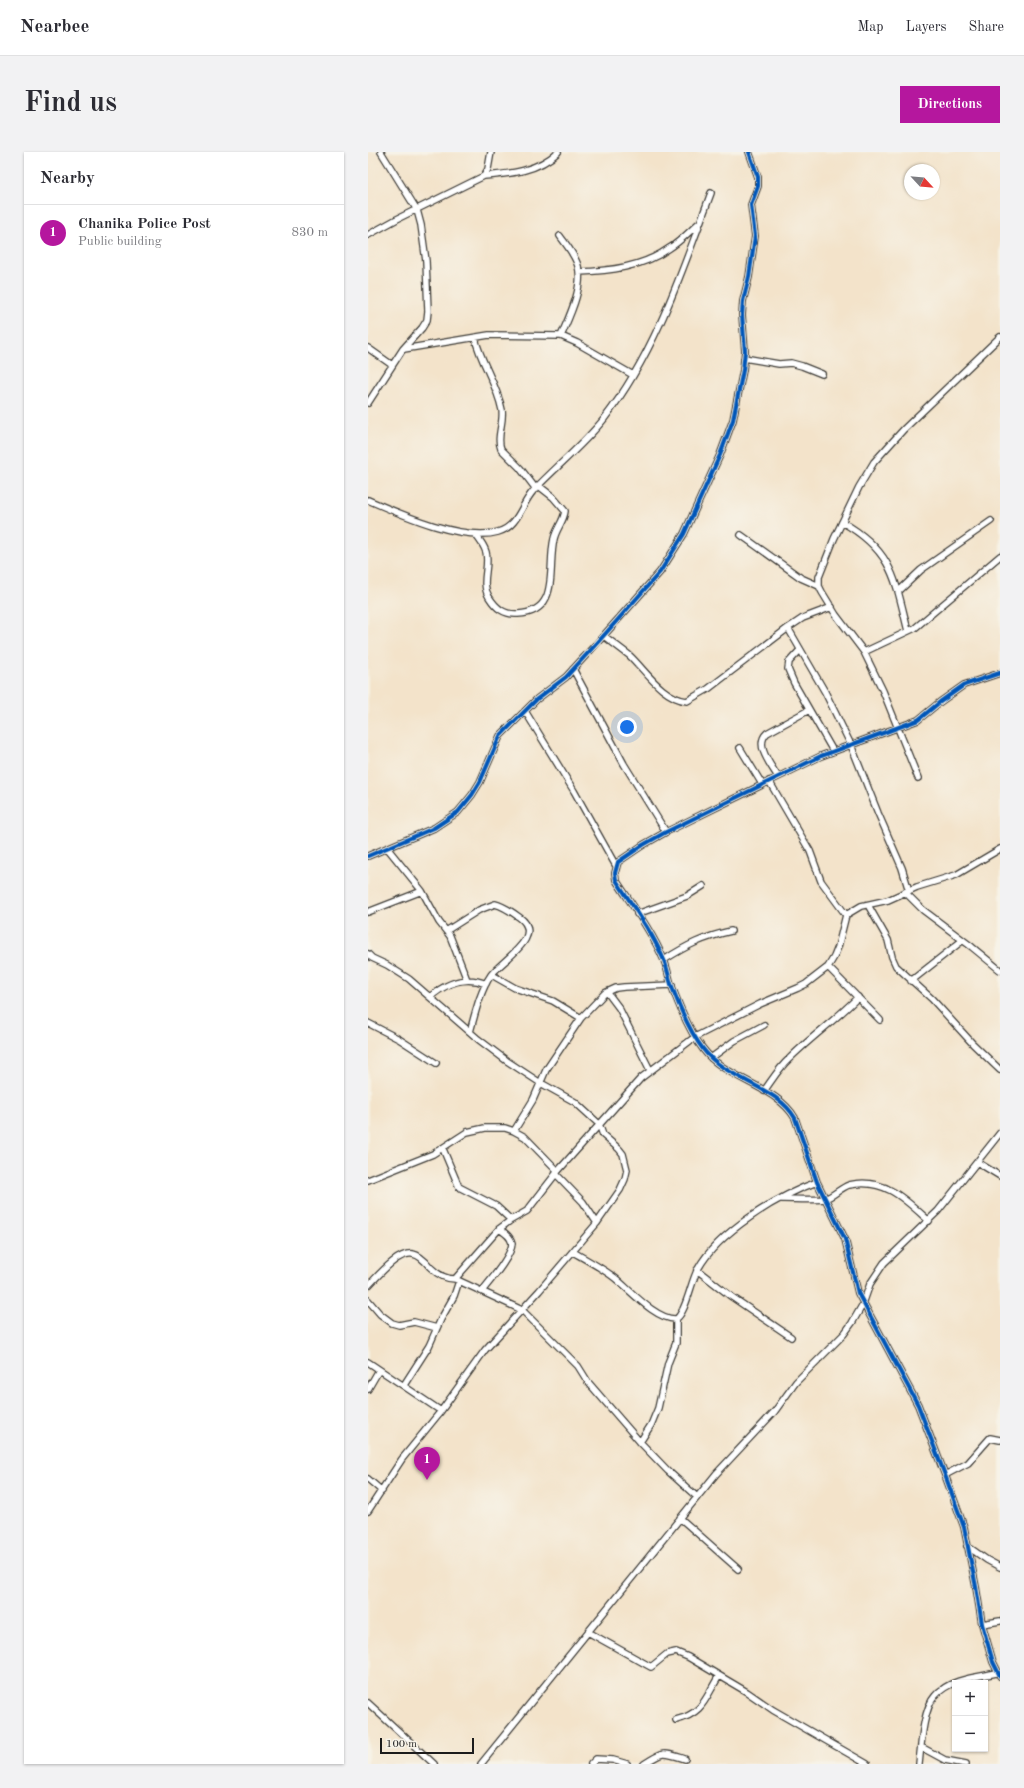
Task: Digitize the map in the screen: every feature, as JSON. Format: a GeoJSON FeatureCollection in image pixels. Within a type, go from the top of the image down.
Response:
{"type":"FeatureCollection","features":[{"type":"Feature","properties":{"kind":"street"},"geometry":{"type":"LineString","coordinates":[[368,403],[403,349],[422,328],[427,320],[428,311],[426,261],[421,225],[417,210],[381,152]]}},
{"type":"Feature","properties":{"kind":"street"},"geometry":{"type":"LineString","coordinates":[[484,176],[489,165],[491,152]]}},
{"type":"Feature","properties":{"kind":"street"},"geometry":{"type":"LineString","coordinates":[[368,235],[484,176],[508,174],[536,166],[546,162],[558,152]]}},
{"type":"Feature","properties":{"kind":"street"},"geometry":{"type":"LineString","coordinates":[[368,856],[388,849],[434,828],[458,812],[472,795],[480,782],[500,736],[524,711],[573,670],[604,636],[660,572],[684,534],[720,455],[733,420],[744,358],[745,336],[742,308],[749,278],[754,236],[751,205],[758,186],[758,177],[749,152]]}},
{"type":"Feature","properties":{"kind":"street"},"geometry":{"type":"LineString","coordinates":[[368,500],[422,522],[475,534],[488,534],[508,528],[514,523],[527,499],[588,438],[605,417],[632,375],[659,327],[711,193]]}},
{"type":"Feature","properties":{"kind":"street"},"geometry":{"type":"LineString","coordinates":[[579,272],[633,265],[655,257],[668,250],[700,223]]}},
{"type":"Feature","properties":{"kind":"street"},"geometry":{"type":"LineString","coordinates":[[560,236],[573,254],[579,272],[577,293],[562,336]]}},
{"type":"Feature","properties":{"kind":"street"},"geometry":{"type":"LineString","coordinates":[[403,349],[494,335],[562,336],[632,375]]}},
{"type":"Feature","properties":{"kind":"street"},"geometry":{"type":"LineString","coordinates":[[819,586],[822,567],[859,487],[874,462],[889,444],[1000,337]]}},
{"type":"Feature","properties":{"kind":"street"},"geometry":{"type":"LineString","coordinates":[[475,338],[483,364],[494,382],[502,410],[502,426],[499,446],[537,488],[553,497],[565,511],[554,536],[550,584],[548,595],[543,605],[537,609],[519,614],[507,614],[502,612],[492,601],[485,589],[486,552],[475,534]]}},
{"type":"Feature","properties":{"kind":"street"},"geometry":{"type":"LineString","coordinates":[[368,348],[392,365]]}},
{"type":"Feature","properties":{"kind":"street"},"geometry":{"type":"LineString","coordinates":[[744,358],[779,364],[791,363],[822,374]]}},
{"type":"Feature","properties":{"kind":"street"},"geometry":{"type":"LineString","coordinates":[[899,591],[921,570],[991,521]]}},
{"type":"Feature","properties":{"kind":"street"},"geometry":{"type":"LineString","coordinates":[[842,522],[858,531],[874,545],[882,555],[894,576],[908,631]]}},
{"type":"Feature","properties":{"kind":"street"},"geometry":{"type":"LineString","coordinates":[[741,535],[801,578],[819,586],[864,652],[883,691],[918,778]]}},
{"type":"Feature","properties":{"kind":"street"},"geometry":{"type":"LineString","coordinates":[[864,652],[908,631],[923,622],[1000,556]]}},
{"type":"Feature","properties":{"kind":"street"},"geometry":{"type":"LineString","coordinates":[[604,636],[629,656],[650,678],[665,690],[676,698],[687,701],[708,689],[803,618],[832,607]]}},
{"type":"Feature","properties":{"kind":"street"},"geometry":{"type":"LineString","coordinates":[[788,628],[825,692],[851,744],[878,813],[902,868],[907,892],[923,910],[1000,970]]}},
{"type":"Feature","properties":{"kind":"street"},"geometry":{"type":"LineString","coordinates":[[800,650],[790,662],[788,669],[809,710],[833,751]]}},
{"type":"Feature","properties":{"kind":"street"},"geometry":{"type":"LineString","coordinates":[[573,670],[624,764],[666,832]]}},
{"type":"Feature","properties":{"kind":"street"},"geometry":{"type":"LineString","coordinates":[[919,1764],[926,1719],[934,1697],[939,1691],[954,1683],[999,1674],[982,1624],[964,1527],[918,1405],[863,1304],[854,1282],[845,1239],[817,1182],[799,1126],[791,1110],[764,1091],[720,1066],[711,1058],[695,1037],[672,985],[664,960],[616,880],[615,873],[616,866],[623,859],[666,832],[762,784],[833,751],[918,720],[964,685],[978,679],[1000,673]]}},
{"type":"Feature","properties":{"kind":"street"},"geometry":{"type":"LineString","coordinates":[[778,777],[761,745],[762,739],[774,729],[809,710]]}},
{"type":"Feature","properties":{"kind":"street"},"geometry":{"type":"LineString","coordinates":[[524,711],[574,791],[616,866]]}},
{"type":"Feature","properties":{"kind":"street"},"geometry":{"type":"LineString","coordinates":[[740,748],[762,784]]}},
{"type":"Feature","properties":{"kind":"street"},"geometry":{"type":"LineString","coordinates":[[769,781],[810,850],[821,881],[846,915]]}},
{"type":"Feature","properties":{"kind":"street"},"geometry":{"type":"LineString","coordinates":[[388,849],[422,891],[439,922],[453,940],[467,980]]}},
{"type":"Feature","properties":{"kind":"street"},"geometry":{"type":"LineString","coordinates":[[404,1385],[429,1346],[454,1296],[457,1280],[499,1229],[511,1220],[526,1213],[557,1172],[584,1143],[630,1088],[650,1070],[695,1037],[736,1015],[806,984],[828,967],[836,952],[846,915],[861,906],[888,900],[968,869],[1000,849]]}},
{"type":"Feature","properties":{"kind":"street"},"geometry":{"type":"LineString","coordinates":[[637,914],[687,896],[703,886]]}},
{"type":"Feature","properties":{"kind":"street"},"geometry":{"type":"LineString","coordinates":[[368,912],[422,891]]}},
{"type":"Feature","properties":{"kind":"street"},"geometry":{"type":"LineString","coordinates":[[446,931],[479,910],[495,904],[512,912],[522,919],[528,925],[529,929],[526,940],[492,975],[486,984],[470,1032]]}},
{"type":"Feature","properties":{"kind":"street"},"geometry":{"type":"LineString","coordinates":[[868,905],[888,940],[896,966],[932,999],[973,1044],[1000,1070]]}},
{"type":"Feature","properties":{"kind":"street"},"geometry":{"type":"LineString","coordinates":[[664,960],[695,941],[731,931]]}},
{"type":"Feature","properties":{"kind":"street"},"geometry":{"type":"LineString","coordinates":[[911,981],[963,940]]}},
{"type":"Feature","properties":{"kind":"street"},"geometry":{"type":"LineString","coordinates":[[368,954],[372,958],[387,965],[409,979],[470,1032],[507,1061],[539,1082],[575,1102],[599,1124],[603,1135],[615,1144],[623,1154],[627,1170],[620,1190],[597,1223],[522,1310],[485,1350],[441,1411],[402,1459],[368,1511]]}},
{"type":"Feature","properties":{"kind":"street"},"geometry":{"type":"LineString","coordinates":[[828,967],[880,1020]]}},
{"type":"Feature","properties":{"kind":"street"},"geometry":{"type":"LineString","coordinates":[[492,975],[515,988],[556,1003],[581,1018]]}},
{"type":"Feature","properties":{"kind":"street"},"geometry":{"type":"LineString","coordinates":[[430,996],[450,983],[475,980],[486,984]]}},
{"type":"Feature","properties":{"kind":"street"},"geometry":{"type":"LineString","coordinates":[[514,1131],[532,1100],[539,1082],[553,1059],[581,1018],[607,992],[624,986],[672,985]]}},
{"type":"Feature","properties":{"kind":"street"},"geometry":{"type":"LineString","coordinates":[[607,992],[619,1008],[650,1070]]}},
{"type":"Feature","properties":{"kind":"street"},"geometry":{"type":"LineString","coordinates":[[764,1091],[780,1067],[824,1030],[858,996]]}},
{"type":"Feature","properties":{"kind":"street"},"geometry":{"type":"LineString","coordinates":[[368,1023],[399,1039],[436,1062]]}},
{"type":"Feature","properties":{"kind":"street"},"geometry":{"type":"LineString","coordinates":[[711,1058],[734,1041],[764,1025]]}},
{"type":"Feature","properties":{"kind":"street"},"geometry":{"type":"LineString","coordinates":[[368,1180],[421,1160],[443,1149],[467,1132],[474,1129],[497,1127],[514,1131],[525,1137],[537,1148],[583,1202],[597,1223]]}},
{"type":"Feature","properties":{"kind":"street"},"geometry":{"type":"LineString","coordinates":[[481,1764],[726,1462],[775,1411],[796,1382],[844,1334],[863,1304],[870,1284],[884,1263],[929,1221],[1000,1133]]}},
{"type":"Feature","properties":{"kind":"street"},"geometry":{"type":"LineString","coordinates":[[443,1149],[459,1187],[496,1206],[511,1220]]}},
{"type":"Feature","properties":{"kind":"street"},"geometry":{"type":"LineString","coordinates":[[977,1162],[1000,1176]]}},
{"type":"Feature","properties":{"kind":"street"},"geometry":{"type":"LineString","coordinates":[[640,1442],[651,1425],[658,1408],[668,1363],[676,1343],[676,1319],[683,1309],[697,1270],[703,1260],[720,1242],[759,1211],[799,1188],[817,1182]]}},
{"type":"Feature","properties":{"kind":"street"},"geometry":{"type":"LineString","coordinates":[[779,1199],[825,1199],[847,1186],[867,1183],[880,1185],[890,1189],[929,1221]]}},
{"type":"Feature","properties":{"kind":"street"},"geometry":{"type":"LineString","coordinates":[[482,1291],[506,1258],[512,1242],[510,1238],[499,1229]]}},
{"type":"Feature","properties":{"kind":"street"},"geometry":{"type":"LineString","coordinates":[[573,1252],[615,1278],[642,1302],[657,1312],[676,1319]]}},
{"type":"Feature","properties":{"kind":"street"},"geometry":{"type":"LineString","coordinates":[[368,1286],[397,1259],[407,1254],[412,1254],[421,1258],[439,1275],[457,1280],[522,1310],[578,1366],[588,1382],[640,1442],[668,1471],[697,1497]]}},
{"type":"Feature","properties":{"kind":"street"},"geometry":{"type":"LineString","coordinates":[[697,1270],[732,1297],[791,1337]]}},
{"type":"Feature","properties":{"kind":"street"},"geometry":{"type":"LineString","coordinates":[[368,1300],[380,1314],[392,1323],[399,1325],[414,1322],[437,1328]]}},
{"type":"Feature","properties":{"kind":"street"},"geometry":{"type":"LineString","coordinates":[[368,1362],[441,1411]]}},
{"type":"Feature","properties":{"kind":"street"},"geometry":{"type":"LineString","coordinates":[[368,1389],[379,1370]]}},
{"type":"Feature","properties":{"kind":"street"},"geometry":{"type":"LineString","coordinates":[[945,1474],[968,1463],[990,1438],[993,1437],[1000,1440]]}},
{"type":"Feature","properties":{"kind":"street"},"geometry":{"type":"LineString","coordinates":[[368,1478],[382,1491]]}},
{"type":"Feature","properties":{"kind":"street"},"geometry":{"type":"LineString","coordinates":[[680,1518],[738,1569]]}},
{"type":"Feature","properties":{"kind":"street"},"geometry":{"type":"LineString","coordinates":[[967,1546],[1000,1567]]}},
{"type":"Feature","properties":{"kind":"street"},"geometry":{"type":"LineString","coordinates":[[982,1624],[1000,1621]]}},
{"type":"Feature","properties":{"kind":"street"},"geometry":{"type":"LineString","coordinates":[[588,1632],[651,1667],[667,1654],[676,1652],[688,1657],[747,1692],[773,1710],[867,1764]]}},
{"type":"Feature","properties":{"kind":"street"},"geometry":{"type":"LineString","coordinates":[[676,1720],[689,1717],[698,1711],[719,1676]]}},
{"type":"Feature","properties":{"kind":"street"},"geometry":{"type":"LineString","coordinates":[[368,1703],[434,1764]]}},
{"type":"Feature","properties":{"kind":"street"},"geometry":{"type":"LineString","coordinates":[[921,1747],[945,1760],[966,1764]]}},
{"type":"Feature","properties":{"kind":"street"},"geometry":{"type":"LineString","coordinates":[[644,1764],[658,1755],[666,1753],[684,1759]]}},
{"type":"Feature","properties":{"kind":"street"},"geometry":{"type":"LineString","coordinates":[[591,1764],[596,1759],[613,1760],[627,1764]]}},
{"type":"Feature","properties":{"kind":"cycle path"},"geometry":{"type":"LineString","coordinates":[[368,856],[434,828],[458,812],[472,795],[480,782],[500,736],[537,699],[566,677],[598,642],[660,572],[684,534],[720,455],[733,420],[743,370],[745,351],[742,315],[743,301],[749,277],[755,236],[751,205],[758,186],[758,177],[749,152]]}},
{"type":"Feature","properties":{"kind":"cycle path"},"geometry":{"type":"LineString","coordinates":[[1000,673],[964,685],[918,720],[821,756],[666,832],[618,862],[615,873],[616,880],[658,948],[681,1009],[693,1034],[703,1049],[713,1060],[737,1076],[776,1098],[787,1107],[795,1118],[817,1182],[845,1239],[858,1293],[918,1405],[945,1475],[964,1527],[982,1624],[993,1662],[1000,1676]]}},
{"type":"Feature","properties":{"kind":"place","name":"Chanika Police Post"},"geometry":{"type":"Point","coordinates":[427,1480]}}]}
